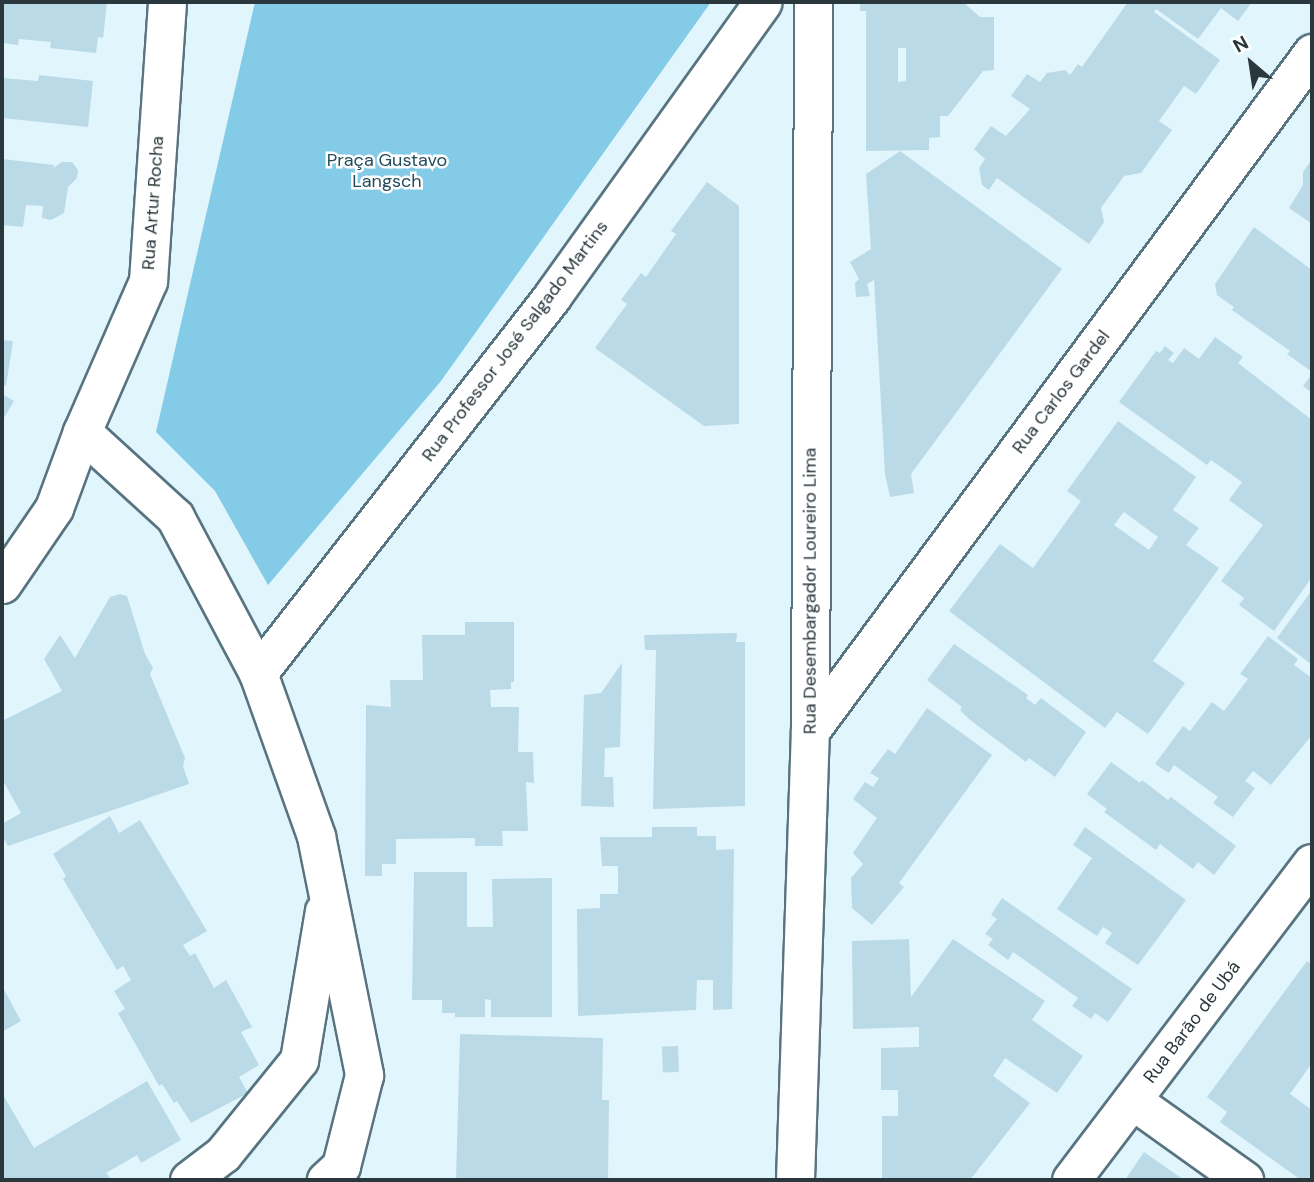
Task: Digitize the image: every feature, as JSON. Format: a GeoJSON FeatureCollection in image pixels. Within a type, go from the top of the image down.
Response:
{"type":"FeatureCollection","features":[{"type":"Feature","properties":{"kind":"street","name":"Rua Artur Rocha"},"geometry":{"type":"LineString","coordinates":[[2,584],[54,508],[82,432],[148,281],[167,2]]}},
{"type":"Feature","properties":{"kind":"street","name":"Rua Professor José Salgado Martins"},"geometry":{"type":"LineString","coordinates":[[258,673],[553,295],[763,2]]}},
{"type":"Feature","properties":{"kind":"street","name":"Rua Desembargador Loureiro Lima"},"geometry":{"type":"LineString","coordinates":[[795,1180],[810,730],[813,2]]}},
{"type":"Feature","properties":{"kind":"street","name":"Rua Carlos Gardel"},"geometry":{"type":"LineString","coordinates":[[810,730],[1312,53]]}},
{"type":"Feature","properties":{"kind":"street"},"geometry":{"type":"LineString","coordinates":[[82,432],[175,517],[258,673],[316,836],[364,1075],[341,1166],[326,1180]]}},
{"type":"Feature","properties":{"kind":"street","name":"Rua Barão de Ubá"},"geometry":{"type":"LineString","coordinates":[[1071,1180],[1312,863]]}},
{"type":"Feature","properties":{"kind":"street"},"geometry":{"type":"LineString","coordinates":[[188,1180],[223,1154],[299,1060],[328,886]]}},
{"type":"Feature","properties":{"kind":"street"},"geometry":{"type":"LineString","coordinates":[[1132,1100],[1244,1180]]}},
{"type":"Feature","properties":{"kind":"green space","name":"Praça Gustavo Langsch"},"geometry":{"type":"Polygon","coordinates":[[[255,2],[711,2],[441,381],[268,585],[215,491],[156,432],[255,2]]]}},
{"type":"Feature","properties":{"kind":"building"},"geometry":{"type":"Polygon","coordinates":[[[2,2],[107,2],[103,38],[98,37],[96,53],[50,48],[51,42],[19,39],[18,45],[2,43],[2,2]]]}},
{"type":"Feature","properties":{"kind":"building"},"geometry":{"type":"Polygon","coordinates":[[[860,2],[963,2],[980,17],[994,17],[994,70],[983,71],[948,116],[940,116],[940,137],[929,138],[929,150],[866,151],[866,11],[860,11],[860,2]],[[898,48],[898,82],[906,81],[906,48],[898,48]]]}},
{"type":"Feature","properties":{"kind":"building"},"geometry":{"type":"Polygon","coordinates":[[[1128,2],[1252,2],[1238,21],[1221,8],[1198,39],[1156,9],[1154,12],[1220,60],[1196,94],[1184,86],[1159,121],[1172,130],[1141,173],[1124,176],[1101,208],[1104,222],[1089,244],[997,178],[989,190],[982,185],[979,168],[985,159],[974,149],[991,126],[1006,136],[1030,109],[1011,96],[1027,74],[1040,82],[1047,73],[1065,70],[1070,75],[1078,64],[1082,67],[1128,2]]]}},
{"type":"Feature","properties":{"kind":"building"},"geometry":{"type":"Polygon","coordinates":[[[39,75],[93,81],[88,127],[2,118],[2,78],[38,81],[39,75]]]}},
{"type":"Feature","properties":{"kind":"building"},"geometry":{"type":"Polygon","coordinates":[[[900,151],[1062,269],[911,474],[914,493],[890,497],[885,474],[874,280],[867,284],[870,296],[856,297],[855,283],[859,279],[850,262],[871,249],[866,174],[900,151]]]}},
{"type":"Feature","properties":{"kind":"building"},"geometry":{"type":"Polygon","coordinates":[[[2,159],[54,165],[53,168],[62,162],[72,162],[78,170],[77,178],[68,187],[64,213],[51,220],[42,218],[43,206],[26,205],[23,227],[2,225],[2,159]]]}},
{"type":"Feature","properties":{"kind":"building"},"geometry":{"type":"Polygon","coordinates":[[[1312,159],[1312,224],[1289,208],[1303,185],[1303,172],[1312,159]]]}},
{"type":"Feature","properties":{"kind":"building"},"geometry":{"type":"Polygon","coordinates":[[[707,182],[739,206],[739,424],[704,426],[595,348],[627,304],[621,300],[641,273],[646,277],[676,234],[671,231],[707,182]]]}},
{"type":"Feature","properties":{"kind":"building"},"geometry":{"type":"Polygon","coordinates":[[[1254,227],[1312,270],[1312,372],[1287,354],[1290,351],[1232,310],[1234,307],[1217,295],[1215,284],[1254,227]]]}},
{"type":"Feature","properties":{"kind":"building"},"geometry":{"type":"Polygon","coordinates":[[[1215,337],[1243,357],[1238,363],[1312,420],[1312,577],[1274,631],[1239,605],[1244,598],[1221,581],[1263,525],[1229,500],[1242,482],[1211,460],[1207,465],[1119,402],[1156,351],[1160,353],[1165,346],[1174,353],[1168,360],[1173,363],[1184,348],[1199,359],[1215,337]]]}},
{"type":"Feature","properties":{"kind":"building"},"geometry":{"type":"Polygon","coordinates":[[[2,340],[13,341],[6,386],[2,385],[2,340]]]}},
{"type":"Feature","properties":{"kind":"building"},"geometry":{"type":"Polygon","coordinates":[[[1312,374],[1312,393],[1303,386],[1312,374]]]}},
{"type":"Feature","properties":{"kind":"building"},"geometry":{"type":"Polygon","coordinates":[[[2,394],[14,401],[2,421],[2,394]]]}},
{"type":"Feature","properties":{"kind":"building"},"geometry":{"type":"Polygon","coordinates":[[[1118,421],[1196,477],[1173,510],[1199,528],[1186,545],[1219,568],[1153,661],[1185,683],[1148,734],[1117,712],[1105,728],[949,611],[1000,544],[1033,568],[1081,501],[1067,491],[1118,421]],[[1124,512],[1114,525],[1149,550],[1158,537],[1124,512]]]}},
{"type":"Feature","properties":{"kind":"building"},"geometry":{"type":"Polygon","coordinates":[[[1312,590],[1312,665],[1277,638],[1312,590]]]}},
{"type":"Feature","properties":{"kind":"building"},"geometry":{"type":"Polygon","coordinates":[[[120,594],[127,596],[145,654],[153,668],[150,674],[185,758],[183,766],[189,784],[8,846],[2,836],[2,824],[21,813],[2,779],[2,721],[62,691],[44,659],[60,635],[75,658],[110,597],[120,594]]]}},
{"type":"Feature","properties":{"kind":"building"},"geometry":{"type":"Polygon","coordinates":[[[465,622],[514,622],[514,682],[511,682],[511,689],[490,690],[491,707],[519,707],[518,752],[533,752],[534,783],[526,782],[528,831],[502,831],[503,846],[475,846],[475,838],[396,839],[396,864],[382,864],[382,876],[365,876],[366,705],[391,707],[390,680],[423,680],[422,635],[465,635],[465,622]]]}},
{"type":"Feature","properties":{"kind":"building"},"geometry":{"type":"Polygon","coordinates":[[[737,633],[736,642],[745,642],[745,806],[653,809],[656,650],[645,650],[644,635],[737,633]]]}},
{"type":"Feature","properties":{"kind":"building"},"geometry":{"type":"Polygon","coordinates":[[[1268,636],[1298,659],[1294,665],[1312,678],[1312,735],[1271,785],[1253,771],[1245,781],[1255,788],[1233,817],[1213,803],[1218,797],[1174,765],[1169,773],[1155,764],[1183,726],[1190,731],[1212,702],[1224,711],[1248,679],[1240,674],[1268,636]]]}},
{"type":"Feature","properties":{"kind":"building"},"geometry":{"type":"Polygon","coordinates":[[[954,644],[1028,695],[1026,698],[1035,705],[1041,698],[1086,732],[1055,777],[1029,758],[1026,762],[969,719],[960,710],[962,707],[927,680],[954,644]]]}},
{"type":"Feature","properties":{"kind":"building"},"geometry":{"type":"Polygon","coordinates":[[[622,663],[620,747],[605,748],[604,777],[613,777],[614,807],[581,806],[584,695],[601,693],[622,663]]]}},
{"type":"Feature","properties":{"kind":"building"},"geometry":{"type":"Polygon","coordinates":[[[927,708],[992,755],[899,883],[904,887],[872,925],[852,908],[851,878],[863,864],[853,853],[877,818],[853,799],[865,782],[873,787],[879,778],[870,773],[888,749],[895,754],[927,708]]]}},
{"type":"Feature","properties":{"kind":"building"},"geometry":{"type":"Polygon","coordinates":[[[1111,762],[1140,783],[1142,780],[1168,800],[1171,797],[1236,846],[1214,875],[1198,862],[1193,869],[1160,844],[1156,850],[1104,812],[1107,809],[1087,794],[1111,762]]]}},
{"type":"Feature","properties":{"kind":"building"},"geometry":{"type":"Polygon","coordinates":[[[110,816],[119,833],[140,820],[207,931],[183,945],[190,956],[195,953],[214,988],[226,980],[252,1027],[241,1032],[259,1065],[239,1077],[248,1093],[191,1123],[177,1101],[174,1103],[162,1084],[159,1086],[118,1013],[125,1009],[114,991],[131,980],[123,966],[117,970],[63,879],[66,876],[53,854],[110,816]]]}},
{"type":"Feature","properties":{"kind":"building"},"geometry":{"type":"Polygon","coordinates":[[[652,827],[697,827],[697,836],[716,836],[716,850],[734,849],[732,1009],[713,1010],[713,980],[697,980],[696,1010],[578,1016],[577,909],[600,908],[600,894],[618,894],[618,866],[602,866],[600,837],[652,837],[652,827]]]}},
{"type":"Feature","properties":{"kind":"building"},"geometry":{"type":"Polygon","coordinates":[[[1085,827],[1186,900],[1138,965],[1105,943],[1112,933],[1103,927],[1097,936],[1057,909],[1092,858],[1073,845],[1085,827]]]}},
{"type":"Feature","properties":{"kind":"building"},"geometry":{"type":"Polygon","coordinates":[[[414,872],[467,872],[467,927],[493,927],[492,879],[552,878],[552,1017],[491,1017],[491,1000],[485,999],[485,1017],[455,1017],[455,1013],[442,1013],[442,1000],[412,1000],[414,872]]]}},
{"type":"Feature","properties":{"kind":"building"},"geometry":{"type":"Polygon","coordinates":[[[1002,898],[1132,989],[1108,1022],[1095,1013],[1091,1019],[1072,1006],[1078,998],[1013,952],[1008,960],[988,945],[993,939],[985,934],[997,919],[991,915],[1002,898]]]}},
{"type":"Feature","properties":{"kind":"building"},"geometry":{"type":"Polygon","coordinates":[[[909,939],[911,997],[953,939],[1045,1001],[1032,1020],[1083,1056],[1057,1093],[1005,1058],[993,1076],[1030,1103],[970,1180],[882,1180],[882,1116],[898,1116],[898,1090],[881,1090],[881,1048],[919,1047],[919,1027],[853,1029],[852,941],[909,939]]]}},
{"type":"Feature","properties":{"kind":"building"},"geometry":{"type":"Polygon","coordinates":[[[1307,961],[1312,965],[1312,1063],[1290,1094],[1312,1110],[1312,1180],[1301,1180],[1220,1122],[1227,1112],[1207,1097],[1307,961]]]}},
{"type":"Feature","properties":{"kind":"building"},"geometry":{"type":"Polygon","coordinates":[[[2,986],[21,1021],[2,1032],[2,986]]]}},
{"type":"Feature","properties":{"kind":"building"},"geometry":{"type":"Polygon","coordinates":[[[460,1034],[603,1038],[602,1100],[609,1100],[608,1180],[456,1180],[460,1034]]]}},
{"type":"Feature","properties":{"kind":"building"},"geometry":{"type":"Polygon","coordinates":[[[678,1046],[679,1072],[663,1073],[662,1047],[678,1046]]]}},
{"type":"Feature","properties":{"kind":"building"},"geometry":{"type":"Polygon","coordinates":[[[147,1081],[181,1140],[141,1163],[137,1155],[106,1173],[112,1180],[2,1180],[2,1093],[34,1148],[147,1081]]]}},
{"type":"Feature","properties":{"kind":"building"},"geometry":{"type":"Polygon","coordinates":[[[1144,1152],[1184,1180],[1125,1180],[1144,1152]]]}}]}
